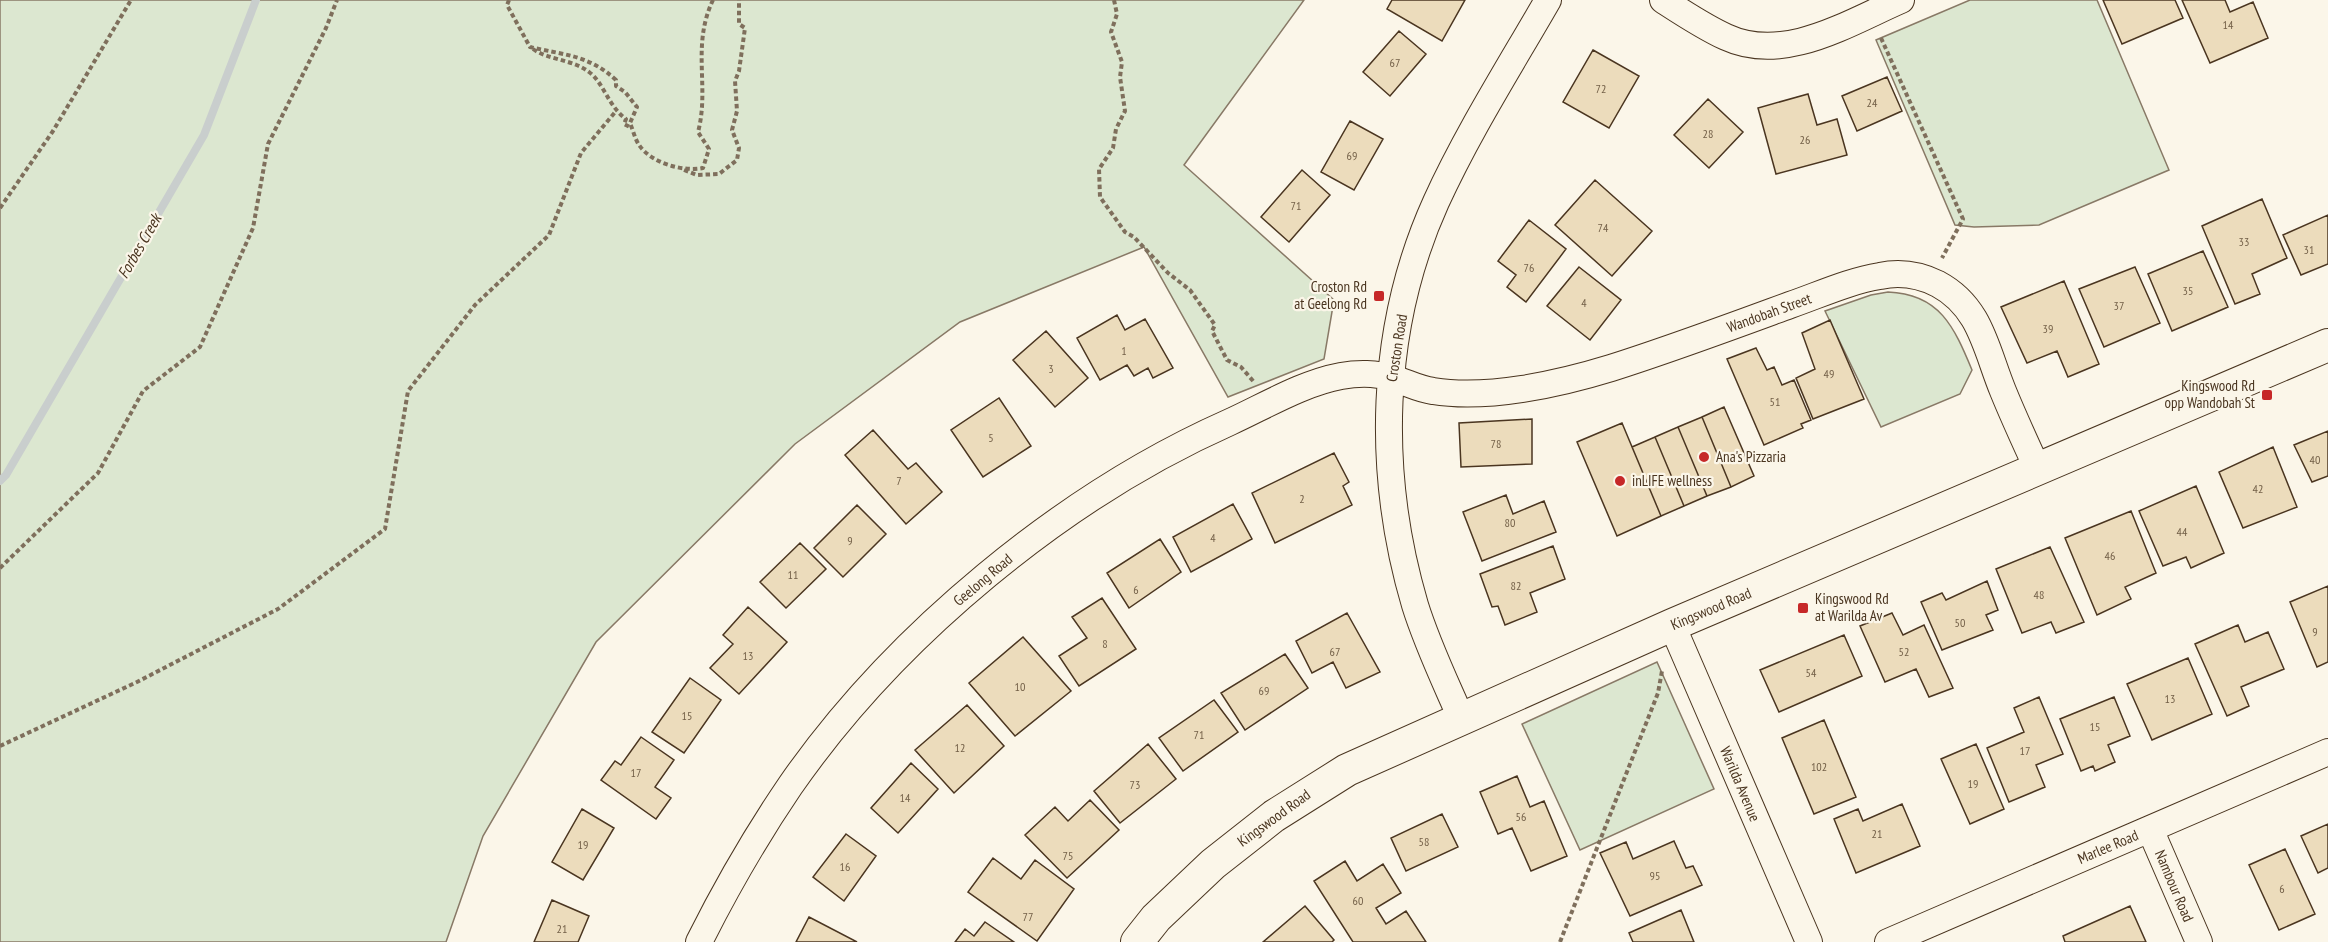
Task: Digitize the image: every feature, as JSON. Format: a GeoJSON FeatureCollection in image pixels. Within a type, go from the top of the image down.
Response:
{"type":"FeatureCollection","features":[{"type":"Feature","properties":{"kind":"street","name":"Croston Road"},"geometry":{"type":"LineString","coordinates":[[1461,718],[1429,643],[1406,569],[1389,473],[1388,423],[1391,377],[1399,325],[1421,239],[1437,201],[1548,0]]}},
{"type":"Feature","properties":{"kind":"street"},"geometry":{"type":"LineString","coordinates":[[1663,0],[1728,38],[1758,46],[1784,46],[1900,0]]}},
{"type":"Feature","properties":{"kind":"street","name":"Wandobah Street"},"geometry":{"type":"LineString","coordinates":[[1391,377],[1414,387],[1437,392],[1538,388],[1675,347],[1866,278],[1903,275],[1930,281],[1954,295],[1969,309],[1975,319],[2000,386],[2038,470]]}},
{"type":"Feature","properties":{"kind":"street","name":"Kingswood Road"},"geometry":{"type":"LineString","coordinates":[[1137,942],[1156,918],[1213,864],[1283,810],[1347,770],[1672,625],[2328,345]]}},
{"type":"Feature","properties":{"kind":"street","name":"Geelong Road"},"geometry":{"type":"LineString","coordinates":[[699,942],[749,849],[792,783],[860,700],[912,643],[971,588],[1084,503],[1165,454],[1270,404],[1338,376],[1360,374],[1391,377]]}},
{"type":"Feature","properties":{"kind":"street","name":"Warilda Avenue"},"geometry":{"type":"LineString","coordinates":[[1672,625],[1809,942]]}},
{"type":"Feature","properties":{"kind":"street","name":"Marlee Road"},"geometry":{"type":"LineString","coordinates":[[1888,942],[2328,752]]}},
{"type":"Feature","properties":{"kind":"street","name":"Nambour Road"},"geometry":{"type":"LineString","coordinates":[[2150,829],[2199,942]]}},
{"type":"Feature","properties":{"kind":"path"},"geometry":{"type":"LineString","coordinates":[[0,208],[53,131],[131,0]]}},
{"type":"Feature","properties":{"kind":"path"},"geometry":{"type":"LineString","coordinates":[[0,568],[98,473],[143,391],[200,346],[253,228],[268,144],[326,28],[337,0]]}},
{"type":"Feature","properties":{"kind":"path"},"geometry":{"type":"LineString","coordinates":[[509,0],[507,6],[530,47],[589,72],[616,111],[626,119],[624,124],[632,129]]}},
{"type":"Feature","properties":{"kind":"path"},"geometry":{"type":"LineString","coordinates":[[682,169],[703,168],[709,149],[698,132],[704,113],[700,42],[706,14],[713,0]]}},
{"type":"Feature","properties":{"kind":"path"},"geometry":{"type":"LineString","coordinates":[[530,47],[583,57],[609,73],[616,80],[615,86],[625,92],[637,107],[630,123],[640,146],[649,156],[697,175],[719,174],[737,160],[739,148],[732,130],[737,111],[735,81],[739,71],[745,28],[740,24],[739,0]]}},
{"type":"Feature","properties":{"kind":"path"},"geometry":{"type":"LineString","coordinates":[[1113,0],[1117,14],[1111,32],[1122,62],[1120,77],[1125,111],[1116,129],[1113,148],[1100,169],[1100,197],[1125,232],[1134,237],[1168,273],[1190,290],[1215,325],[1212,331],[1227,360],[1241,367],[1266,395],[1270,404]]}},
{"type":"Feature","properties":{"kind":"path"},"geometry":{"type":"LineString","coordinates":[[1870,13],[1963,219],[1930,281]]}},
{"type":"Feature","properties":{"kind":"path"},"geometry":{"type":"LineString","coordinates":[[0,746],[137,682],[278,609],[384,529],[408,391],[475,305],[549,235],[581,153],[616,111]]}},
{"type":"Feature","properties":{"kind":"path"},"geometry":{"type":"LineString","coordinates":[[1560,942],[1658,693],[1662,670]]}},
{"type":"Feature","properties":{"kind":"green space"},"geometry":{"type":"Polygon","coordinates":[[[0,0],[1304,0],[1184,165],[1334,300],[1324,359],[1228,397],[1144,247],[960,322],[795,444],[596,642],[483,836],[446,942],[0,942],[0,0]]]}},
{"type":"Feature","properties":{"kind":"green space"},"geometry":{"type":"Polygon","coordinates":[[[1970,0],[2097,0],[2169,170],[2039,225],[1974,227],[1955,225],[1876,40],[1970,0]]]}},
{"type":"Feature","properties":{"kind":"green space"},"geometry":{"type":"Polygon","coordinates":[[[1888,292],[1906,294],[1933,306],[1943,316],[1959,340],[1972,370],[1960,394],[1881,427],[1825,311],[1871,295],[1888,292]]]}},
{"type":"Feature","properties":{"kind":"green space"},"geometry":{"type":"Polygon","coordinates":[[[1657,662],[1714,789],[1580,850],[1522,724],[1657,662]]]}},
{"type":"Feature","properties":{"kind":"building"},"geometry":{"type":"Polygon","coordinates":[[[1392,0],[1465,0],[1442,41],[1387,9],[1392,0]]]}},
{"type":"Feature","properties":{"kind":"building"},"geometry":{"type":"Polygon","coordinates":[[[2103,0],[2175,0],[2183,18],[2122,44],[2103,0]]]}},
{"type":"Feature","properties":{"kind":"building"},"geometry":{"type":"Polygon","coordinates":[[[2182,0],[2225,0],[2230,12],[2253,2],[2268,38],[2210,63],[2182,0]]]}},
{"type":"Feature","properties":{"kind":"building"},"geometry":{"type":"Polygon","coordinates":[[[1399,31],[1426,54],[1390,96],[1363,72],[1399,31]]]}},
{"type":"Feature","properties":{"kind":"building"},"geometry":{"type":"Polygon","coordinates":[[[1593,50],[1639,76],[1609,128],[1563,102],[1593,50]]]}},
{"type":"Feature","properties":{"kind":"building"},"geometry":{"type":"Polygon","coordinates":[[[1887,77],[1902,111],[1857,131],[1842,96],[1887,77]]]}},
{"type":"Feature","properties":{"kind":"building"},"geometry":{"type":"Polygon","coordinates":[[[1808,94],[1817,125],[1837,119],[1847,155],[1776,174],[1758,108],[1808,94]]]}},
{"type":"Feature","properties":{"kind":"building"},"geometry":{"type":"Polygon","coordinates":[[[1708,99],[1743,132],[1709,168],[1674,135],[1708,99]]]}},
{"type":"Feature","properties":{"kind":"building"},"geometry":{"type":"Polygon","coordinates":[[[1350,121],[1383,139],[1354,190],[1321,172],[1350,121]]]}},
{"type":"Feature","properties":{"kind":"building"},"geometry":{"type":"Polygon","coordinates":[[[1302,170],[1330,195],[1289,242],[1261,217],[1302,170]]]}},
{"type":"Feature","properties":{"kind":"building"},"geometry":{"type":"Polygon","coordinates":[[[1595,180],[1652,231],[1612,276],[1555,225],[1595,180]]]}},
{"type":"Feature","properties":{"kind":"building"},"geometry":{"type":"Polygon","coordinates":[[[2262,199],[2287,258],[2252,274],[2260,294],[2235,304],[2202,226],[2262,199]]]}},
{"type":"Feature","properties":{"kind":"building"},"geometry":{"type":"Polygon","coordinates":[[[2328,215],[2328,264],[2301,275],[2283,235],[2328,215]]]}},
{"type":"Feature","properties":{"kind":"building"},"geometry":{"type":"Polygon","coordinates":[[[1529,220],[1566,249],[1526,302],[1507,287],[1516,275],[1498,261],[1529,220]]]}},
{"type":"Feature","properties":{"kind":"building"},"geometry":{"type":"Polygon","coordinates":[[[2203,251],[2228,307],[2172,331],[2148,274],[2203,251]]]}},
{"type":"Feature","properties":{"kind":"building"},"geometry":{"type":"Polygon","coordinates":[[[1579,267],[1621,300],[1590,340],[1547,306],[1579,267]]]}},
{"type":"Feature","properties":{"kind":"building"},"geometry":{"type":"Polygon","coordinates":[[[2135,267],[2160,323],[2104,347],[2079,289],[2135,267]]]}},
{"type":"Feature","properties":{"kind":"building"},"geometry":{"type":"Polygon","coordinates":[[[2064,281],[2099,364],[2068,377],[2057,351],[2027,363],[2001,307],[2064,281]]]}},
{"type":"Feature","properties":{"kind":"building"},"geometry":{"type":"Polygon","coordinates":[[[1117,315],[1125,330],[1145,319],[1173,368],[1153,378],[1148,368],[1134,376],[1127,365],[1100,380],[1077,338],[1117,315]]]}},
{"type":"Feature","properties":{"kind":"building"},"geometry":{"type":"Polygon","coordinates":[[[1830,320],[1864,399],[1813,419],[1796,378],[1815,369],[1802,333],[1830,320]]]}},
{"type":"Feature","properties":{"kind":"building"},"geometry":{"type":"Polygon","coordinates":[[[1046,331],[1088,378],[1055,407],[1013,360],[1046,331]]]}},
{"type":"Feature","properties":{"kind":"building"},"geometry":{"type":"Polygon","coordinates":[[[1756,348],[1767,370],[1774,367],[1782,385],[1794,380],[1811,420],[1801,424],[1803,428],[1764,445],[1727,359],[1756,348]]]}},
{"type":"Feature","properties":{"kind":"building"},"geometry":{"type":"Polygon","coordinates":[[[999,398],[1031,446],[983,477],[951,430],[999,398]]]}},
{"type":"Feature","properties":{"kind":"building"},"geometry":{"type":"Polygon","coordinates":[[[1724,407],[1754,476],[1731,487],[1702,417],[1724,407]]]}},
{"type":"Feature","properties":{"kind":"building","name":"Ana's Pizzaria"},"geometry":{"type":"Polygon","coordinates":[[[1702,417],[1731,487],[1707,496],[1678,427],[1702,417]]]}},
{"type":"Feature","properties":{"kind":"building"},"geometry":{"type":"Polygon","coordinates":[[[1532,419],[1532,464],[1461,467],[1459,423],[1532,419]]]}},
{"type":"Feature","properties":{"kind":"building","name":"inLIFE wellness"},"geometry":{"type":"Polygon","coordinates":[[[1622,423],[1661,516],[1617,536],[1577,442],[1622,423]]]}},
{"type":"Feature","properties":{"kind":"building"},"geometry":{"type":"Polygon","coordinates":[[[1678,427],[1707,496],[1684,506],[1655,437],[1678,427]]]}},
{"type":"Feature","properties":{"kind":"building"},"geometry":{"type":"Polygon","coordinates":[[[873,430],[908,469],[916,463],[942,492],[906,524],[845,455],[873,430]]]}},
{"type":"Feature","properties":{"kind":"building"},"geometry":{"type":"Polygon","coordinates":[[[2328,431],[2328,476],[2312,482],[2294,445],[2328,431]]]}},
{"type":"Feature","properties":{"kind":"building"},"geometry":{"type":"Polygon","coordinates":[[[1655,437],[1684,506],[1661,516],[1632,447],[1655,437]]]}},
{"type":"Feature","properties":{"kind":"building"},"geometry":{"type":"Polygon","coordinates":[[[2273,447],[2297,507],[2243,528],[2219,472],[2273,447]]]}},
{"type":"Feature","properties":{"kind":"building"},"geometry":{"type":"Polygon","coordinates":[[[1334,453],[1349,482],[1343,486],[1352,505],[1275,543],[1252,493],[1334,453]]]}},
{"type":"Feature","properties":{"kind":"building"},"geometry":{"type":"Polygon","coordinates":[[[2196,486],[2224,553],[2191,568],[2186,557],[2163,566],[2139,511],[2196,486]]]}},
{"type":"Feature","properties":{"kind":"building"},"geometry":{"type":"Polygon","coordinates":[[[1506,495],[1513,514],[1544,501],[1556,532],[1482,561],[1463,512],[1506,495]]]}},
{"type":"Feature","properties":{"kind":"building"},"geometry":{"type":"Polygon","coordinates":[[[1233,504],[1252,539],[1191,572],[1173,537],[1233,504]]]}},
{"type":"Feature","properties":{"kind":"building"},"geometry":{"type":"Polygon","coordinates":[[[857,505],[886,534],[843,577],[814,548],[857,505]]]}},
{"type":"Feature","properties":{"kind":"building"},"geometry":{"type":"Polygon","coordinates":[[[2131,511],[2156,573],[2125,587],[2131,599],[2097,615],[2065,538],[2131,511]]]}},
{"type":"Feature","properties":{"kind":"building"},"geometry":{"type":"Polygon","coordinates":[[[1160,539],[1181,572],[1129,608],[1107,573],[1160,539]]]}},
{"type":"Feature","properties":{"kind":"building"},"geometry":{"type":"Polygon","coordinates":[[[800,543],[826,569],[786,608],[760,582],[800,543]]]}},
{"type":"Feature","properties":{"kind":"building"},"geometry":{"type":"Polygon","coordinates":[[[1553,546],[1565,579],[1530,593],[1537,612],[1505,625],[1498,606],[1492,607],[1480,574],[1553,546]]]}},
{"type":"Feature","properties":{"kind":"building"},"geometry":{"type":"Polygon","coordinates":[[[2050,547],[2084,622],[2056,633],[2051,622],[2022,633],[1996,569],[2050,547]]]}},
{"type":"Feature","properties":{"kind":"building"},"geometry":{"type":"Polygon","coordinates":[[[1987,581],[1998,610],[1986,615],[1993,630],[1942,650],[1921,602],[1942,593],[1946,600],[1987,581]]]}},
{"type":"Feature","properties":{"kind":"building"},"geometry":{"type":"Polygon","coordinates":[[[2328,586],[2328,662],[2317,667],[2290,602],[2328,586]]]}},
{"type":"Feature","properties":{"kind":"building"},"geometry":{"type":"Polygon","coordinates":[[[1102,598],[1136,649],[1079,686],[1059,656],[1087,638],[1072,617],[1102,598]]]}},
{"type":"Feature","properties":{"kind":"building"},"geometry":{"type":"Polygon","coordinates":[[[748,607],[787,642],[739,694],[710,668],[733,644],[723,635],[748,607]]]}},
{"type":"Feature","properties":{"kind":"building"},"geometry":{"type":"Polygon","coordinates":[[[1347,613],[1380,672],[1346,688],[1333,662],[1312,673],[1296,641],[1347,613]]]}},
{"type":"Feature","properties":{"kind":"building"},"geometry":{"type":"Polygon","coordinates":[[[1892,613],[1903,635],[1924,625],[1953,688],[1929,697],[1916,669],[1885,682],[1860,626],[1892,613]]]}},
{"type":"Feature","properties":{"kind":"building"},"geometry":{"type":"Polygon","coordinates":[[[2238,625],[2245,642],[2268,632],[2284,669],[2241,687],[2249,706],[2227,716],[2195,644],[2238,625]]]}},
{"type":"Feature","properties":{"kind":"building"},"geometry":{"type":"Polygon","coordinates":[[[1844,635],[1862,676],[1779,712],[1760,670],[1844,635]]]}},
{"type":"Feature","properties":{"kind":"building"},"geometry":{"type":"Polygon","coordinates":[[[1023,637],[1071,691],[1015,736],[969,683],[1023,637]]]}},
{"type":"Feature","properties":{"kind":"building"},"geometry":{"type":"Polygon","coordinates":[[[1285,654],[1308,688],[1245,730],[1221,693],[1285,654]]]}},
{"type":"Feature","properties":{"kind":"building"},"geometry":{"type":"Polygon","coordinates":[[[2188,658],[2212,714],[2152,740],[2127,684],[2188,658]]]}},
{"type":"Feature","properties":{"kind":"building"},"geometry":{"type":"Polygon","coordinates":[[[690,678],[721,700],[684,753],[652,732],[690,678]]]}},
{"type":"Feature","properties":{"kind":"building"},"geometry":{"type":"Polygon","coordinates":[[[2039,697],[2063,754],[2036,765],[2045,787],[2009,802],[1987,748],[2024,732],[2014,708],[2039,697]]]}},
{"type":"Feature","properties":{"kind":"building"},"geometry":{"type":"Polygon","coordinates":[[[2114,697],[2130,736],[2108,745],[2115,762],[2095,771],[2093,766],[2081,771],[2060,719],[2114,697]]]}},
{"type":"Feature","properties":{"kind":"building"},"geometry":{"type":"Polygon","coordinates":[[[1214,700],[1238,732],[1183,771],[1159,738],[1214,700]]]}},
{"type":"Feature","properties":{"kind":"building"},"geometry":{"type":"Polygon","coordinates":[[[967,705],[1004,746],[954,793],[915,750],[967,705]]]}},
{"type":"Feature","properties":{"kind":"building"},"geometry":{"type":"Polygon","coordinates":[[[1824,720],[1856,797],[1814,814],[1782,738],[1824,720]]]}},
{"type":"Feature","properties":{"kind":"building"},"geometry":{"type":"Polygon","coordinates":[[[641,737],[674,760],[655,787],[671,798],[656,819],[601,780],[615,761],[621,765],[641,737]]]}},
{"type":"Feature","properties":{"kind":"building"},"geometry":{"type":"Polygon","coordinates":[[[1148,744],[1176,779],[1120,823],[1094,791],[1148,744]]]}},
{"type":"Feature","properties":{"kind":"building"},"geometry":{"type":"Polygon","coordinates":[[[1976,744],[2004,809],[1970,824],[1941,759],[1976,744]]]}},
{"type":"Feature","properties":{"kind":"building"},"geometry":{"type":"Polygon","coordinates":[[[911,763],[938,789],[898,833],[871,808],[911,763]]]}},
{"type":"Feature","properties":{"kind":"building"},"geometry":{"type":"Polygon","coordinates":[[[1517,776],[1530,807],[1544,801],[1567,856],[1531,871],[1512,828],[1498,834],[1480,792],[1517,776]]]}},
{"type":"Feature","properties":{"kind":"building"},"geometry":{"type":"Polygon","coordinates":[[[1090,800],[1119,830],[1067,878],[1025,835],[1055,807],[1068,821],[1090,800]]]}},
{"type":"Feature","properties":{"kind":"building"},"geometry":{"type":"Polygon","coordinates":[[[1902,804],[1920,846],[1856,873],[1834,819],[1858,809],[1863,821],[1902,804]]]}},
{"type":"Feature","properties":{"kind":"building"},"geometry":{"type":"Polygon","coordinates":[[[582,809],[614,828],[583,880],[552,862],[582,809]]]}},
{"type":"Feature","properties":{"kind":"building"},"geometry":{"type":"Polygon","coordinates":[[[1442,814],[1458,847],[1406,871],[1391,838],[1442,814]]]}},
{"type":"Feature","properties":{"kind":"building"},"geometry":{"type":"Polygon","coordinates":[[[2328,824],[2328,868],[2318,873],[2301,836],[2328,824]]]}},
{"type":"Feature","properties":{"kind":"building"},"geometry":{"type":"Polygon","coordinates":[[[846,834],[876,856],[844,901],[813,877],[846,834]]]}},
{"type":"Feature","properties":{"kind":"building"},"geometry":{"type":"Polygon","coordinates":[[[1674,841],[1686,868],[1693,866],[1702,885],[1630,916],[1600,853],[1626,842],[1633,859],[1674,841]]]}},
{"type":"Feature","properties":{"kind":"building"},"geometry":{"type":"Polygon","coordinates":[[[2285,849],[2315,914],[2279,930],[2249,865],[2285,849]]]}},
{"type":"Feature","properties":{"kind":"building"},"geometry":{"type":"Polygon","coordinates":[[[993,858],[1021,879],[1035,860],[1074,889],[1037,941],[968,892],[993,858]]]}},
{"type":"Feature","properties":{"kind":"building"},"geometry":{"type":"Polygon","coordinates":[[[1345,861],[1357,881],[1383,864],[1401,893],[1376,908],[1386,924],[1406,911],[1426,942],[1353,942],[1314,881],[1345,861]]]}},
{"type":"Feature","properties":{"kind":"building"},"geometry":{"type":"Polygon","coordinates":[[[552,900],[589,916],[578,942],[534,942],[552,900]]]}},
{"type":"Feature","properties":{"kind":"building"},"geometry":{"type":"Polygon","coordinates":[[[1305,906],[1334,940],[1332,942],[1263,942],[1305,906]]]}},
{"type":"Feature","properties":{"kind":"building"},"geometry":{"type":"Polygon","coordinates":[[[2130,906],[2146,942],[2065,942],[2063,936],[2130,906]]]}},
{"type":"Feature","properties":{"kind":"building"},"geometry":{"type":"Polygon","coordinates":[[[1681,910],[1694,942],[1633,942],[1629,933],[1681,910]]]}},
{"type":"Feature","properties":{"kind":"building"},"geometry":{"type":"Polygon","coordinates":[[[809,917],[857,942],[796,942],[809,917]]]}},
{"type":"Feature","properties":{"kind":"building"},"geometry":{"type":"Polygon","coordinates":[[[985,922],[1014,942],[955,942],[965,929],[974,936],[985,922]]]}},
{"type":"Feature","properties":{"kind":"waterway","name":"Forbes Creek"},"geometry":{"type":"LineString","coordinates":[[0,481],[6,475],[204,135],[256,0]]}},
{"type":"Feature","properties":{"kind":"place","name":"Croston Rd at Geelong Rd"},"geometry":{"type":"Point","coordinates":[1379,296]}},
{"type":"Feature","properties":{"kind":"place","name":"Kingswood Rd opp Wandobah St"},"geometry":{"type":"Point","coordinates":[2267,395]}},
{"type":"Feature","properties":{"kind":"place","name":"Ana's Pizzaria"},"geometry":{"type":"Point","coordinates":[1704,457]}},
{"type":"Feature","properties":{"kind":"place","name":"inLIFE wellness"},"geometry":{"type":"Point","coordinates":[1620,481]}},
{"type":"Feature","properties":{"kind":"place","name":"Kingswood Rd at Warilda Av"},"geometry":{"type":"Point","coordinates":[1803,608]}}]}
